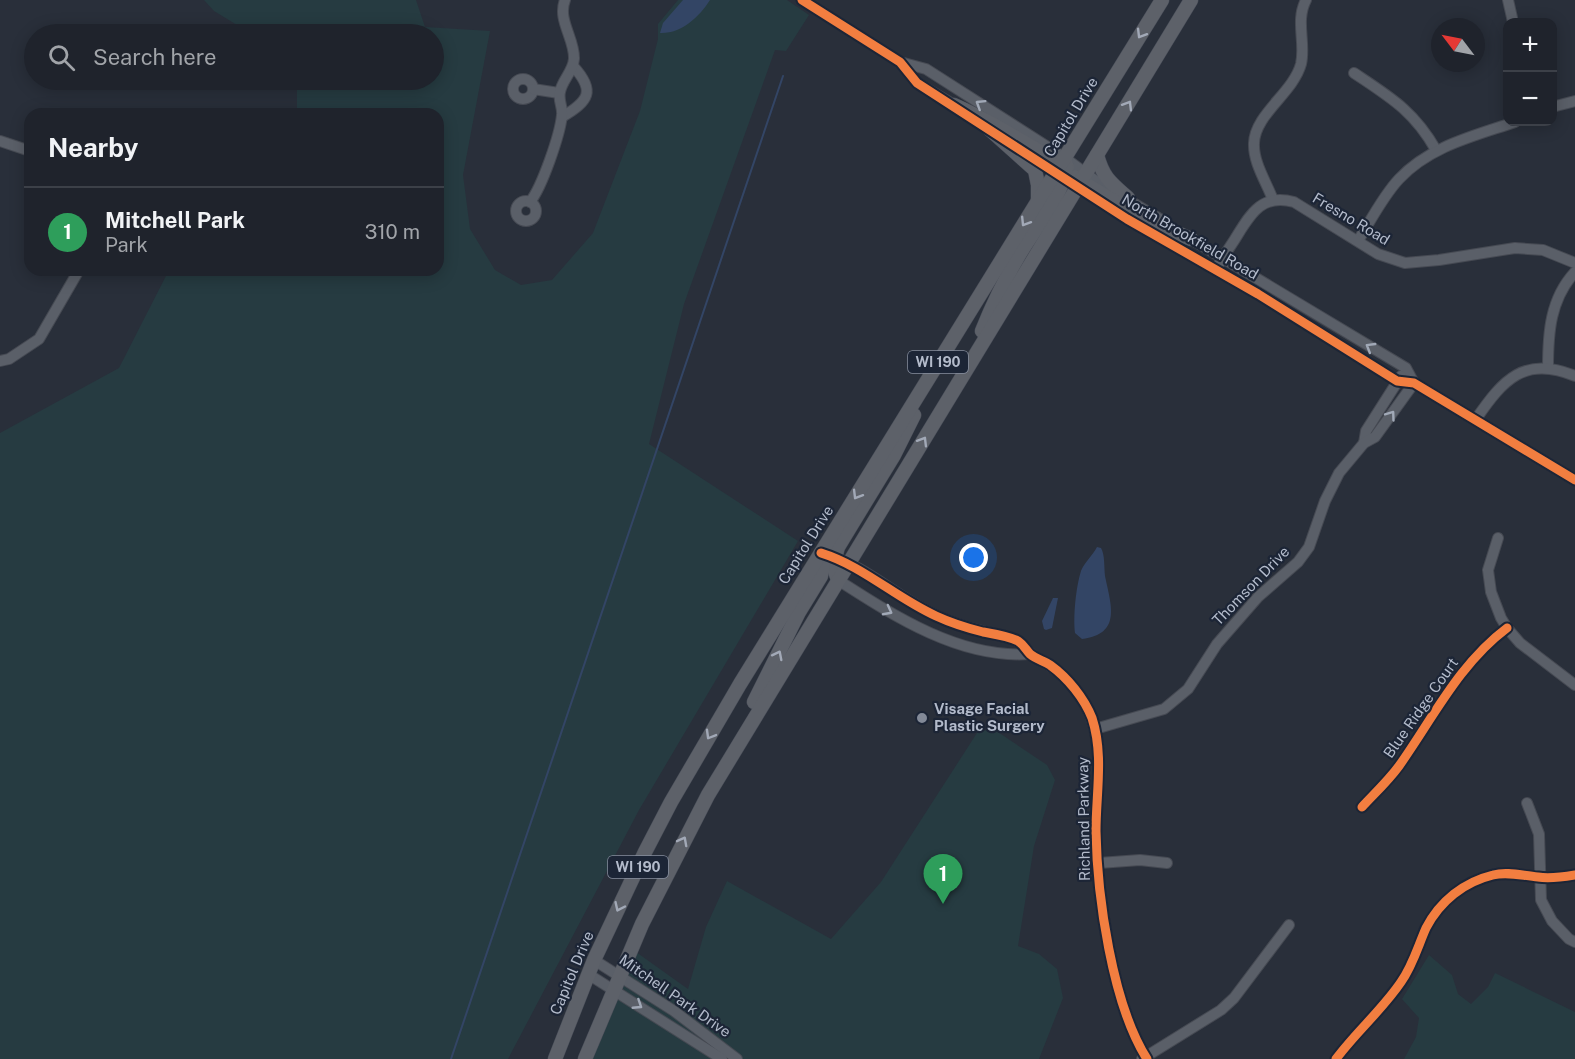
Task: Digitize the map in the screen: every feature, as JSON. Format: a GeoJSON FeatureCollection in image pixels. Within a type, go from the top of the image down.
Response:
{"type":"FeatureCollection","features":[{"type":"Feature","properties":{"kind":"main road","name":"Capitol Drive"},"geometry":{"type":"LineString","coordinates":[[555,1059],[594,960],[671,802],[740,684],[828,555],[906,432],[947,347],[1038,202],[1063,169],[1120,68],[1162,0]]}},
{"type":"Feature","properties":{"kind":"main road","name":"WI 190"},"geometry":{"type":"LineString","coordinates":[[585,1059],[613,989],[660,885],[708,795],[1191,0]]}},
{"type":"Feature","properties":{"kind":"main road"},"geometry":{"type":"LineString","coordinates":[[954,105],[986,119],[1136,215],[1191,239]]}},
{"type":"Feature","properties":{"kind":"main road"},"geometry":{"type":"LineString","coordinates":[[985,125],[1035,170],[1038,202]]}},
{"type":"Feature","properties":{"kind":"main road"},"geometry":{"type":"LineString","coordinates":[[1097,155],[1106,179],[1128,198]]}},
{"type":"Feature","properties":{"kind":"main road"},"geometry":{"type":"LineString","coordinates":[[968,367],[989,312],[1018,256],[1059,190],[1063,169]]}},
{"type":"Feature","properties":{"kind":"main road"},"geometry":{"type":"LineString","coordinates":[[828,555],[838,580]]}},
{"type":"Feature","properties":{"kind":"main road"},"geometry":{"type":"LineString","coordinates":[[737,746],[755,698],[821,576],[828,555]]}},
{"type":"Feature","properties":{"kind":"street"},"geometry":{"type":"LineString","coordinates":[[802,0],[900,62],[926,69],[1063,169]]}},
{"type":"Feature","properties":{"kind":"street"},"geometry":{"type":"LineString","coordinates":[[1216,270],[1251,213],[1273,200],[1256,160],[1255,136],[1263,119],[1299,72],[1302,61],[1301,21],[1306,0]]}},
{"type":"Feature","properties":{"kind":"street"},"geometry":{"type":"LineString","coordinates":[[1508,0],[1512,18]]}},
{"type":"Feature","properties":{"kind":"street"},"geometry":{"type":"LineString","coordinates":[[530,202],[551,154],[562,117],[560,93],[573,66],[574,54],[563,17],[564,1]]}},
{"type":"Feature","properties":{"kind":"street"},"geometry":{"type":"LineString","coordinates":[[900,62],[917,83],[1063,169]]}},
{"type":"Feature","properties":{"kind":"street"},"geometry":{"type":"LineString","coordinates":[[562,117],[581,105],[588,92],[582,75],[573,66]]}},
{"type":"Feature","properties":{"kind":"street"},"geometry":{"type":"LineString","coordinates":[[1354,73],[1396,100],[1408,111],[1436,150]]}},
{"type":"Feature","properties":{"kind":"street"},"geometry":{"type":"LineString","coordinates":[[533,88],[560,93]]}},
{"type":"Feature","properties":{"kind":"street"},"geometry":{"type":"LineString","coordinates":[[1557,105],[1575,100]]}},
{"type":"Feature","properties":{"kind":"street"},"geometry":{"type":"LineString","coordinates":[[1359,241],[1398,180],[1436,150],[1504,126]]}},
{"type":"Feature","properties":{"kind":"street"},"geometry":{"type":"LineString","coordinates":[[0,141],[24,149]]}},
{"type":"Feature","properties":{"kind":"street","name":"North Brookfield Road"},"geometry":{"type":"LineString","coordinates":[[1081,181],[1128,198],[1191,239],[1406,369],[1414,382]]}},
{"type":"Feature","properties":{"kind":"street","name":"North Brookfield Road"},"geometry":{"type":"LineString","coordinates":[[1081,181],[1127,219],[1216,270],[1397,381],[1414,382],[1575,480]]}},
{"type":"Feature","properties":{"kind":"street","name":"Fresno Road"},"geometry":{"type":"LineString","coordinates":[[1273,200],[1294,202],[1378,254],[1405,263],[1521,248],[1543,250],[1575,263]]}},
{"type":"Feature","properties":{"kind":"street"},"geometry":{"type":"LineString","coordinates":[[1548,368],[1549,328],[1554,307],[1575,272]]}},
{"type":"Feature","properties":{"kind":"street"},"geometry":{"type":"LineString","coordinates":[[0,361],[9,359],[39,339],[76,276]]}},
{"type":"Feature","properties":{"kind":"street"},"geometry":{"type":"LineString","coordinates":[[1476,419],[1503,384],[1518,374],[1548,368],[1559,369],[1575,376]]}},
{"type":"Feature","properties":{"kind":"street","name":"Thomson Drive"},"geometry":{"type":"LineString","coordinates":[[1364,443],[1366,431],[1406,369]]}},
{"type":"Feature","properties":{"kind":"street","name":"Thomson Drive"},"geometry":{"type":"LineString","coordinates":[[1095,729],[1164,709],[1188,689],[1217,644],[1258,597],[1298,562],[1309,547],[1325,501],[1339,474],[1364,443],[1375,437],[1414,382]]}},
{"type":"Feature","properties":{"kind":"street"},"geometry":{"type":"LineString","coordinates":[[1498,538],[1490,560],[1489,582],[1507,628],[1529,651],[1575,685]]}},
{"type":"Feature","properties":{"kind":"street","name":"Richland Parkway"},"geometry":{"type":"LineString","coordinates":[[828,555],[848,563],[886,588],[937,616],[973,629],[1017,640],[1026,647],[1030,654],[1050,666],[1070,684],[1085,705],[1095,729],[1099,754],[1096,831],[1103,910],[1113,964],[1131,1027],[1145,1058]]}},
{"type":"Feature","properties":{"kind":"street"},"geometry":{"type":"LineString","coordinates":[[838,580],[877,605],[957,643],[977,649],[1017,655],[1030,654]]}},
{"type":"Feature","properties":{"kind":"street"},"geometry":{"type":"LineString","coordinates":[[929,631],[937,616]]}},
{"type":"Feature","properties":{"kind":"street","name":"Blue Ridge Court"},"geometry":{"type":"LineString","coordinates":[[1362,807],[1398,766],[1460,676],[1495,637],[1507,628]]}},
{"type":"Feature","properties":{"kind":"street"},"geometry":{"type":"LineString","coordinates":[[1527,803],[1539,834],[1540,900],[1552,921],[1569,939],[1575,942]]}},
{"type":"Feature","properties":{"kind":"street"},"geometry":{"type":"LineString","coordinates":[[1099,863],[1140,860],[1167,863]]}},
{"type":"Feature","properties":{"kind":"street"},"geometry":{"type":"LineString","coordinates":[[1336,1059],[1402,981],[1417,953],[1426,929],[1446,900],[1463,887],[1495,874],[1513,873],[1541,878],[1575,875]]}},
{"type":"Feature","properties":{"kind":"street"},"geometry":{"type":"LineString","coordinates":[[1145,1058],[1221,1010],[1234,998],[1289,924]]}},
{"type":"Feature","properties":{"kind":"street","name":"Mitchell Park Drive"},"geometry":{"type":"LineString","coordinates":[[594,960],[674,1011],[737,1059]]}},
{"type":"Feature","properties":{"kind":"street","name":"Mitchell Park Drive"},"geometry":{"type":"LineString","coordinates":[[588,974],[722,1059]]}},
{"type":"Feature","properties":{"kind":"green space"},"geometry":{"type":"Polygon","coordinates":[[[204,0],[416,0],[424,24],[235,24],[214,11],[204,0]]]}},
{"type":"Feature","properties":{"kind":"green space"},"geometry":{"type":"Polygon","coordinates":[[[678,0],[787,0],[809,15],[786,51],[775,50],[684,304],[649,444],[798,541],[639,810],[508,1059],[0,1059],[0,433],[119,368],[166,276],[444,276],[444,108],[297,108],[297,90],[444,90],[444,28],[490,31],[463,175],[470,229],[495,270],[521,285],[552,280],[593,233],[640,111],[658,39],[658,24],[678,0]]]}},
{"type":"Feature","properties":{"kind":"green space"},"geometry":{"type":"Polygon","coordinates":[[[992,728],[1047,765],[1055,780],[1034,846],[1018,946],[1039,954],[1057,969],[1063,998],[1039,1059],[592,1059],[636,952],[688,989],[706,927],[727,881],[831,939],[881,882],[977,733],[992,728]]]}},
{"type":"Feature","properties":{"kind":"green space"},"geometry":{"type":"Polygon","coordinates":[[[1429,955],[1452,975],[1458,994],[1471,1004],[1488,987],[1495,973],[1575,1012],[1575,1059],[1404,1059],[1416,1037],[1419,1018],[1402,999],[1429,955]]]}},
{"type":"Feature","properties":{"kind":"water"},"geometry":{"type":"Polygon","coordinates":[[[683,0],[710,0],[689,23],[675,31],[660,33],[663,23],[683,0]]]}},
{"type":"Feature","properties":{"kind":"water"},"geometry":{"type":"Polygon","coordinates":[[[1097,547],[1101,548],[1103,554],[1111,616],[1103,631],[1095,636],[1082,639],[1075,633],[1078,585],[1082,568],[1097,547]]]}},
{"type":"Feature","properties":{"kind":"water"},"geometry":{"type":"Polygon","coordinates":[[[1053,598],[1058,598],[1052,628],[1046,630],[1042,621],[1053,598]]]}},
{"type":"Feature","properties":{"kind":"waterway"},"geometry":{"type":"LineString","coordinates":[[451,1059],[783,76]]}},
{"type":"Feature","properties":{"kind":"cycle path"},"geometry":{"type":"LineString","coordinates":[[802,0],[900,62],[917,83],[1127,219],[1258,294],[1397,381],[1414,383],[1575,480]]}},
{"type":"Feature","properties":{"kind":"cycle path"},"geometry":{"type":"LineString","coordinates":[[821,553],[851,566],[921,609],[942,619],[1018,641],[1030,654],[1057,670],[1080,696],[1092,718],[1098,746],[1096,831],[1103,917],[1124,1009],[1147,1059]]}},
{"type":"Feature","properties":{"kind":"cycle path"},"geometry":{"type":"LineString","coordinates":[[1362,807],[1399,766],[1461,675],[1490,642],[1507,628]]}},
{"type":"Feature","properties":{"kind":"cycle path"},"geometry":{"type":"LineString","coordinates":[[1336,1059],[1401,982],[1432,918],[1454,894],[1472,882],[1499,874],[1547,878],[1575,875]]}},
{"type":"Feature","properties":{"kind":"place","name":"Visage Facial Plastic Surgery"},"geometry":{"type":"Point","coordinates":[922,718]}},
{"type":"Feature","properties":{"kind":"place","name":"Mitchell Park"},"geometry":{"type":"Point","coordinates":[943,904]}}]}
